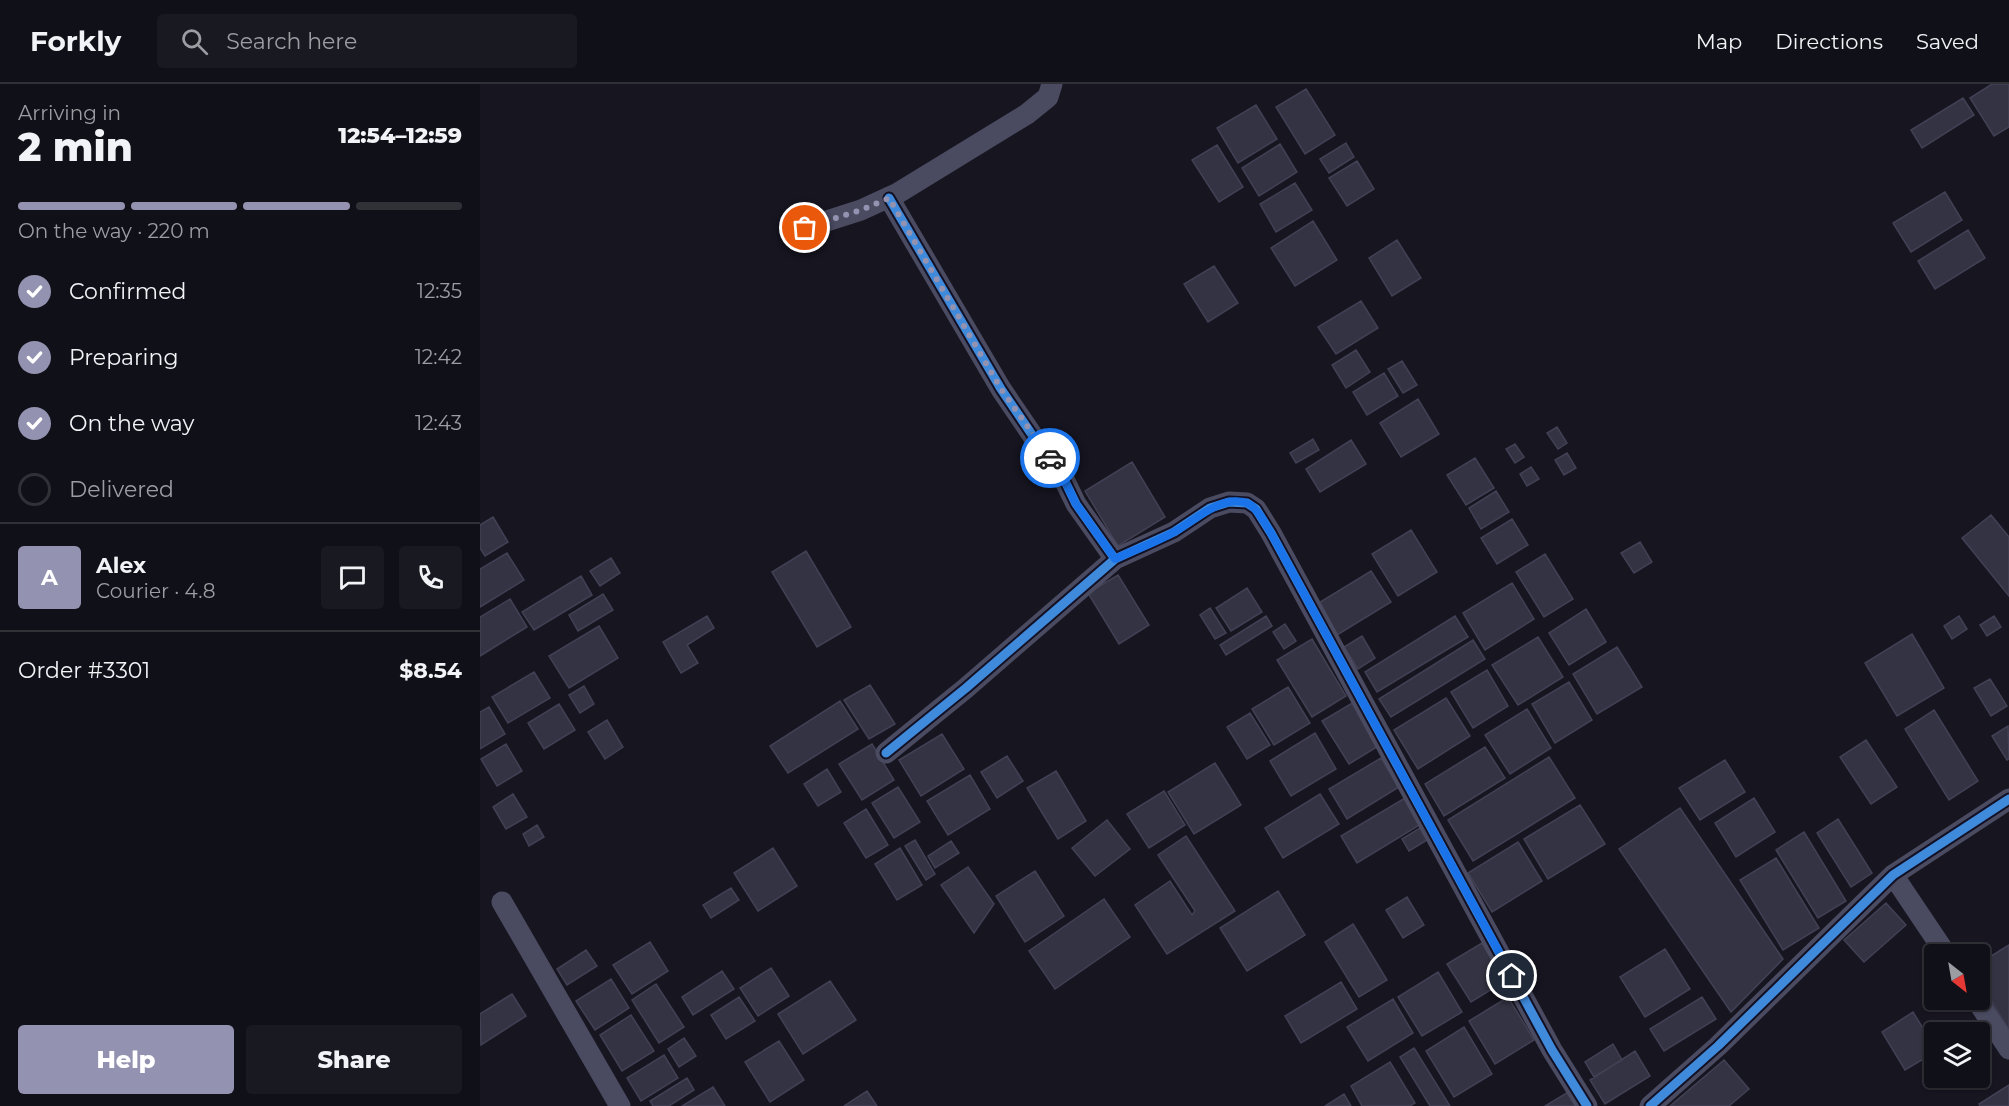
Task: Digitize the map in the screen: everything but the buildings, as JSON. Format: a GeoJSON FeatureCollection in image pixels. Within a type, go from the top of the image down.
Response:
{"type":"FeatureCollection","features":[{"type":"Feature","properties":{"kind":"street"},"geometry":{"type":"LineString","coordinates":[[805,228],[861,210],[889,198],[1027,114],[1048,97],[1052,84]]}},
{"type":"Feature","properties":{"kind":"street"},"geometry":{"type":"LineString","coordinates":[[889,198],[1001,389],[1061,473],[1076,504],[1115,559]]}},
{"type":"Feature","properties":{"kind":"street"},"geometry":{"type":"LineString","coordinates":[[886,753],[966,688],[1115,559],[1174,532],[1210,508],[1229,502],[1246,503],[1256,509],[1552,1050],[1587,1106]]}},
{"type":"Feature","properties":{"kind":"street"},"geometry":{"type":"LineString","coordinates":[[1650,1106],[1718,1046],[1893,875],[1965,830],[2009,799]]}},
{"type":"Feature","properties":{"kind":"street"},"geometry":{"type":"LineString","coordinates":[[1893,875],[1939,944]]}},
{"type":"Feature","properties":{"kind":"street"},"geometry":{"type":"LineString","coordinates":[[502,902],[620,1106]]}},
{"type":"Feature","properties":{"kind":"street"},"geometry":{"type":"LineString","coordinates":[[1983,1010],[2009,1049]]}},
{"type":"Feature","properties":{"kind":"cycle path"},"geometry":{"type":"LineString","coordinates":[[889,198],[1001,389],[1061,473],[1076,504],[1115,559]]}},
{"type":"Feature","properties":{"kind":"cycle path"},"geometry":{"type":"LineString","coordinates":[[886,753],[966,688],[1115,559],[1174,532],[1210,508],[1229,502],[1247,503],[1256,509],[1271,533],[1552,1050],[1587,1106]]}},
{"type":"Feature","properties":{"kind":"cycle path"},"geometry":{"type":"LineString","coordinates":[[1650,1106],[1718,1046],[1893,875],[2009,799]]}},
{"type":"Feature","properties":{"kind":"way so far"},"geometry":{"type":"LineString","coordinates":[[805,228],[861,210],[889,198],[1001,389],[1050,458]]}},
{"type":"Feature","properties":{"kind":"route"},"geometry":{"type":"LineString","coordinates":[[1050,458],[1061,473],[1076,504],[1115,559],[1174,532],[1210,508],[1229,502],[1246,503],[1256,509],[1512,976]]}}]}
